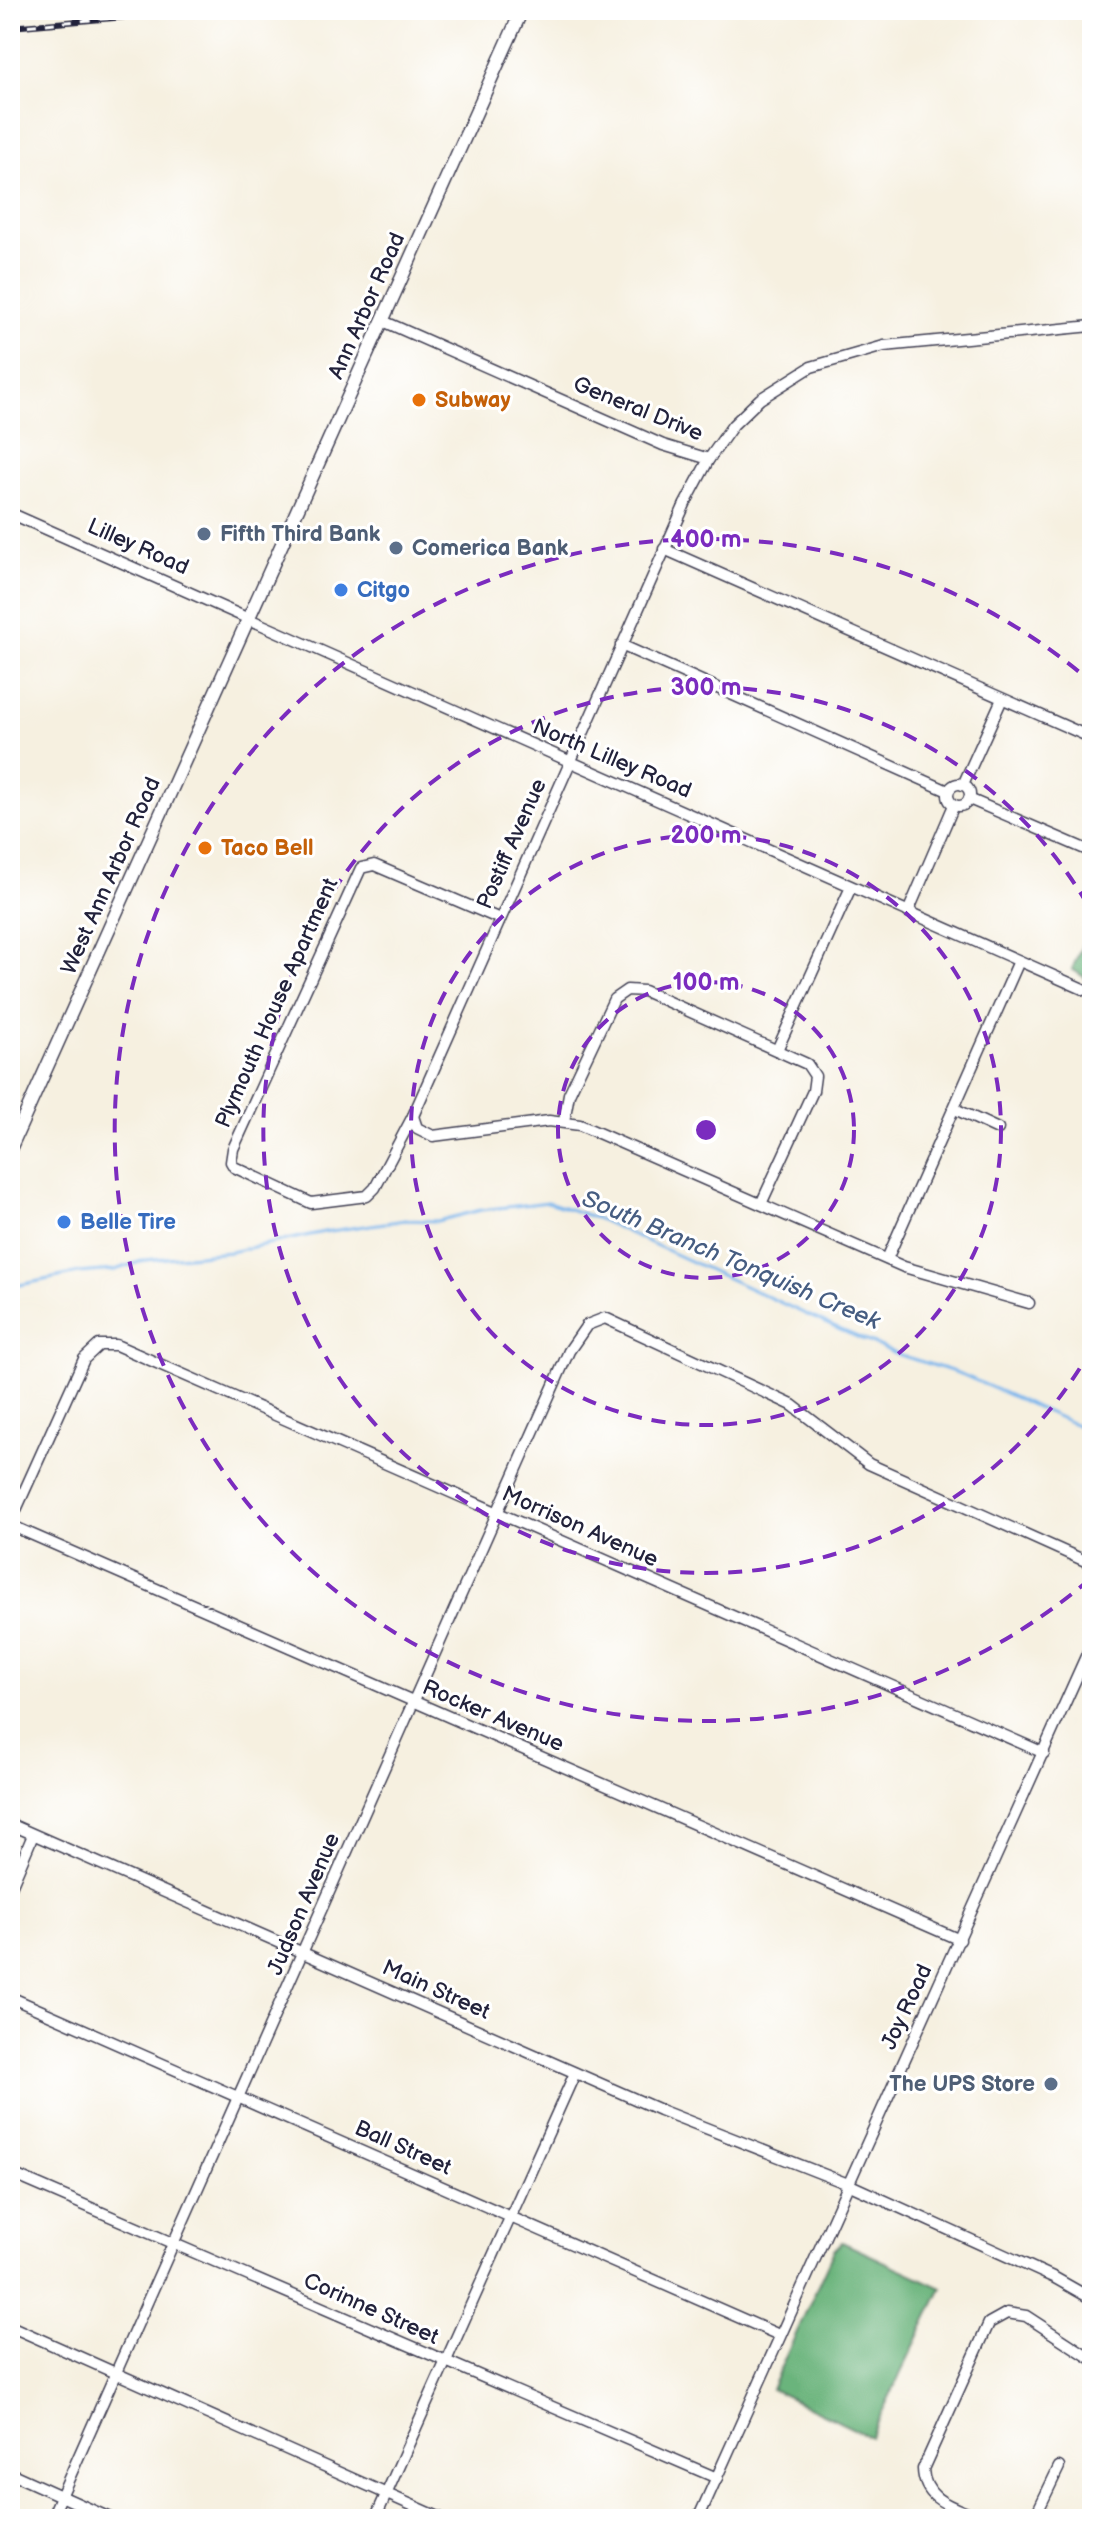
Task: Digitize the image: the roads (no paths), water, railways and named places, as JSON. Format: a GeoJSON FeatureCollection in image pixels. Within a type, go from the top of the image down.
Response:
{"type":"FeatureCollection","features":[{"type":"Feature","properties":{"kind":"main road","name":"Ann Arbor Road"},"geometry":{"type":"LineString","coordinates":[[249,619],[522,10]]}},
{"type":"Feature","properties":{"kind":"main road","name":"West Ann Arbor Road"},"geometry":{"type":"LineString","coordinates":[[10,1149],[249,619]]}},
{"type":"Feature","properties":{"kind":"street","name":"General Drive"},"geometry":{"type":"LineString","coordinates":[[383,321],[663,445],[709,459],[733,425],[760,399],[795,375],[831,358],[884,346],[1092,326]]}},
{"type":"Feature","properties":{"kind":"street","name":"Postiff Avenue"},"geometry":{"type":"LineString","coordinates":[[413,1116],[664,549],[709,459]]}},
{"type":"Feature","properties":{"kind":"street","name":"Lilley Road"},"geometry":{"type":"LineString","coordinates":[[10,513],[249,619]]}},
{"type":"Feature","properties":{"kind":"street"},"geometry":{"type":"LineString","coordinates":[[664,549],[1092,738]]}},
{"type":"Feature","properties":{"kind":"street","name":"North Lilley Road"},"geometry":{"type":"LineString","coordinates":[[249,619],[1092,993]]}},
{"type":"Feature","properties":{"kind":"street"},"geometry":{"type":"LineString","coordinates":[[621,645],[948,791]]}},
{"type":"Feature","properties":{"kind":"street"},"geometry":{"type":"LineString","coordinates":[[963,785],[1002,699]]}},
{"type":"Feature","properties":{"kind":"street"},"geometry":{"type":"LineString","coordinates":[[953,785],[963,785],[968,789],[969,799],[961,806],[954,805],[949,800],[948,791],[953,785]]}},
{"type":"Feature","properties":{"kind":"street"},"geometry":{"type":"LineString","coordinates":[[969,799],[1092,852]]}},
{"type":"Feature","properties":{"kind":"street"},"geometry":{"type":"LineString","coordinates":[[908,912],[954,805]]}},
{"type":"Feature","properties":{"kind":"street","name":"Plymouth House Apartment"},"geometry":{"type":"LineString","coordinates":[[413,1116],[375,1188],[367,1196],[305,1201],[239,1170],[231,1162],[233,1149],[361,868],[374,865],[500,919]]}},
{"type":"Feature","properties":{"kind":"street"},"geometry":{"type":"LineString","coordinates":[[777,1050],[851,887]]}},
{"type":"Feature","properties":{"kind":"street"},"geometry":{"type":"LineString","coordinates":[[887,1259],[1019,961]]}},
{"type":"Feature","properties":{"kind":"street"},"geometry":{"type":"LineString","coordinates":[[564,1121],[569,1094],[614,999],[627,990],[644,991],[807,1064],[815,1083],[761,1204]]}},
{"type":"Feature","properties":{"kind":"street"},"geometry":{"type":"LineString","coordinates":[[955,1109],[998,1129]]}},
{"type":"Feature","properties":{"kind":"street"},"geometry":{"type":"LineString","coordinates":[[413,1116],[417,1128],[433,1136],[564,1121],[580,1125],[920,1273],[1029,1303]]}},
{"type":"Feature","properties":{"kind":"street","name":"Judson Avenue"},"geometry":{"type":"LineString","coordinates":[[51,2519],[497,1513],[576,1338],[587,1325],[605,1318],[792,1405],[869,1464],[1092,1564]]}},
{"type":"Feature","properties":{"kind":"street","name":"Morrison Avenue"},"geometry":{"type":"LineString","coordinates":[[10,1524],[84,1359],[99,1345],[123,1347],[1044,1753]]}},
{"type":"Feature","properties":{"kind":"street","name":"Rocker Avenue"},"geometry":{"type":"LineString","coordinates":[[10,1524],[960,1940]]}},
{"type":"Feature","properties":{"kind":"street","name":"Joy Road"},"geometry":{"type":"LineString","coordinates":[[698,2519],[1092,1643]]}},
{"type":"Feature","properties":{"kind":"street","name":"Main Street"},"geometry":{"type":"LineString","coordinates":[[10,1824],[660,2110],[848,2184],[1055,2278],[1092,2299]]}},
{"type":"Feature","properties":{"kind":"street"},"geometry":{"type":"LineString","coordinates":[[10,1889],[33,1835]]}},
{"type":"Feature","properties":{"kind":"street","name":"Ball Street"},"geometry":{"type":"LineString","coordinates":[[10,1997],[779,2335]]}},
{"type":"Feature","properties":{"kind":"street"},"geometry":{"type":"LineString","coordinates":[[375,2519],[575,2073]]}},
{"type":"Feature","properties":{"kind":"street","name":"Corinne Street"},"geometry":{"type":"LineString","coordinates":[[10,2173],[717,2478]]}},
{"type":"Feature","properties":{"kind":"street"},"geometry":{"type":"LineString","coordinates":[[981,2519],[931,2496],[923,2484],[923,2469],[989,2323],[1007,2313],[1026,2316],[1092,2359]]}},
{"type":"Feature","properties":{"kind":"street"},"geometry":{"type":"LineString","coordinates":[[10,2326],[443,2519]]}},
{"type":"Feature","properties":{"kind":"street"},"geometry":{"type":"LineString","coordinates":[[1034,2519],[1059,2467]]}},
{"type":"Feature","properties":{"kind":"street"},"geometry":{"type":"LineString","coordinates":[[10,2473],[112,2519]]}},
{"type":"Feature","properties":{"kind":"waterway","name":"South Branch Tonquish Creek"},"geometry":{"type":"LineString","coordinates":[[10,1287],[78,1273],[115,1270],[145,1260],[230,1252],[324,1232],[405,1220],[437,1221],[481,1210],[548,1202],[596,1218],[836,1328],[900,1355],[961,1374],[1092,1432]]}},
{"type":"Feature","properties":{"kind":"railway"},"geometry":{"type":"LineString","coordinates":[[10,27],[206,10]]}},
{"type":"Feature","properties":{"kind":"place","name":"Subway"},"geometry":{"type":"Point","coordinates":[419,400]}},
{"type":"Feature","properties":{"kind":"place","name":"Fifth Third Bank"},"geometry":{"type":"Point","coordinates":[204,534]}},
{"type":"Feature","properties":{"kind":"place","name":"Comerica Bank"},"geometry":{"type":"Point","coordinates":[396,548]}},
{"type":"Feature","properties":{"kind":"place","name":"Citgo"},"geometry":{"type":"Point","coordinates":[341,590]}},
{"type":"Feature","properties":{"kind":"place","name":"Taco Bell"},"geometry":{"type":"Point","coordinates":[205,848]}},
{"type":"Feature","properties":{"kind":"place","name":"Belle Tire"},"geometry":{"type":"Point","coordinates":[64,1222]}},
{"type":"Feature","properties":{"kind":"place","name":"The UPS Store"},"geometry":{"type":"Point","coordinates":[1051,2084]}}]}
